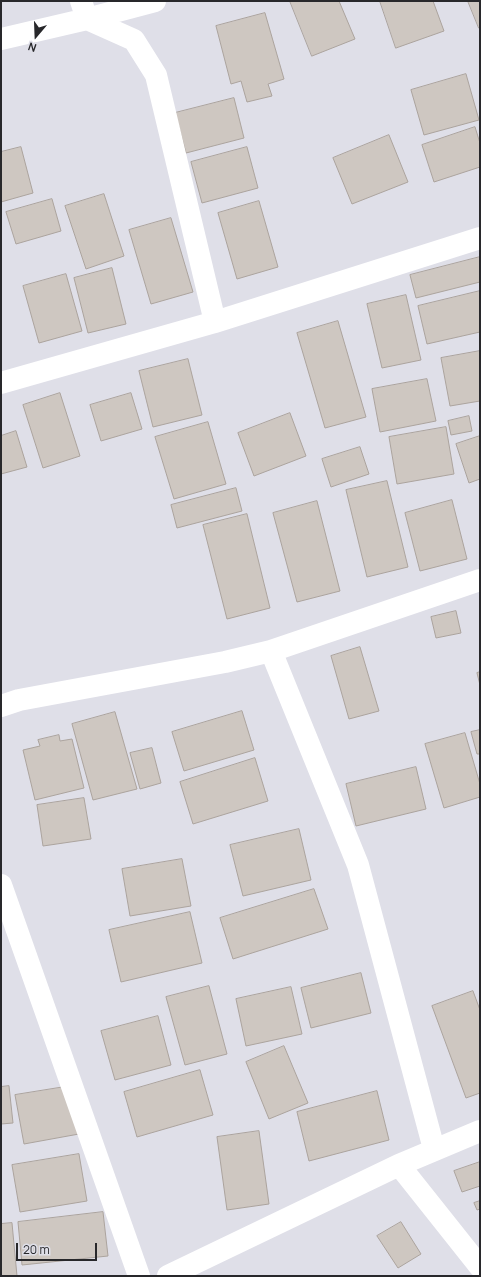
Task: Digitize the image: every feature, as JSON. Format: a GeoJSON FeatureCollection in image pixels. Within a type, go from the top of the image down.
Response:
{"type":"FeatureCollection","features":[{"type":"Feature","properties":{"kind":"street"},"geometry":{"type":"LineString","coordinates":[[1,39],[84,10],[155,1]]}},
{"type":"Feature","properties":{"kind":"street"},"geometry":{"type":"LineString","coordinates":[[84,10],[134,40],[156,76],[215,322]]}},
{"type":"Feature","properties":{"kind":"street"},"geometry":{"type":"LineString","coordinates":[[1,383],[215,322],[480,238]]}},
{"type":"Feature","properties":{"kind":"street"},"geometry":{"type":"LineString","coordinates":[[1,706],[19,700],[225,662],[271,651],[480,580]]}},
{"type":"Feature","properties":{"kind":"street"},"geometry":{"type":"LineString","coordinates":[[271,651],[358,865],[434,1149]]}},
{"type":"Feature","properties":{"kind":"street"},"geometry":{"type":"LineString","coordinates":[[1,885],[139,1276]]}},
{"type":"Feature","properties":{"kind":"street"},"geometry":{"type":"LineString","coordinates":[[168,1276],[399,1165],[434,1149],[480,1131]]}},
{"type":"Feature","properties":{"kind":"street"},"geometry":{"type":"LineString","coordinates":[[399,1165],[480,1267]]}},
{"type":"Feature","properties":{"kind":"building"},"geometry":{"type":"Polygon","coordinates":[[[290,1],[339,1],[355,39],[312,56],[290,1]]]}},
{"type":"Feature","properties":{"kind":"building"},"geometry":{"type":"Polygon","coordinates":[[[380,1],[433,1],[444,31],[396,48],[380,1]]]}},
{"type":"Feature","properties":{"kind":"building"},"geometry":{"type":"Polygon","coordinates":[[[468,1],[480,1],[480,28],[479,28],[468,1]]]}},
{"type":"Feature","properties":{"kind":"building"},"geometry":{"type":"Polygon","coordinates":[[[265,13],[284,79],[268,84],[272,96],[247,102],[241,81],[231,84],[216,26],[265,13]]]}},
{"type":"Feature","properties":{"kind":"building"},"geometry":{"type":"Polygon","coordinates":[[[466,74],[479,120],[424,135],[411,90],[466,74]]]}},
{"type":"Feature","properties":{"kind":"building"},"geometry":{"type":"Polygon","coordinates":[[[234,98],[244,138],[186,153],[175,113],[234,98]]]}},
{"type":"Feature","properties":{"kind":"building"},"geometry":{"type":"Polygon","coordinates":[[[475,127],[480,143],[480,167],[434,182],[422,145],[475,127]]]}},
{"type":"Feature","properties":{"kind":"building"},"geometry":{"type":"Polygon","coordinates":[[[389,135],[408,182],[352,204],[333,158],[389,135]]]}},
{"type":"Feature","properties":{"kind":"building"},"geometry":{"type":"Polygon","coordinates":[[[21,147],[33,193],[1,202],[1,152],[21,147]]]}},
{"type":"Feature","properties":{"kind":"building"},"geometry":{"type":"Polygon","coordinates":[[[247,147],[258,188],[202,203],[191,162],[247,147]]]}},
{"type":"Feature","properties":{"kind":"building"},"geometry":{"type":"Polygon","coordinates":[[[104,194],[124,256],[86,269],[65,206],[104,194]]]}},
{"type":"Feature","properties":{"kind":"building"},"geometry":{"type":"Polygon","coordinates":[[[52,199],[61,231],[16,244],[6,212],[52,199]]]}},
{"type":"Feature","properties":{"kind":"building"},"geometry":{"type":"Polygon","coordinates":[[[259,201],[278,267],[237,279],[218,213],[259,201]]]}},
{"type":"Feature","properties":{"kind":"building"},"geometry":{"type":"Polygon","coordinates":[[[171,218],[193,292],[151,304],[129,230],[171,218]]]}},
{"type":"Feature","properties":{"kind":"building"},"geometry":{"type":"Polygon","coordinates":[[[480,257],[480,282],[416,298],[410,275],[480,257]]]}},
{"type":"Feature","properties":{"kind":"building"},"geometry":{"type":"Polygon","coordinates":[[[112,268],[126,324],[88,333],[74,278],[112,268]]]}},
{"type":"Feature","properties":{"kind":"building"},"geometry":{"type":"Polygon","coordinates":[[[66,274],[82,331],[39,343],[23,286],[66,274]]]}},
{"type":"Feature","properties":{"kind":"building"},"geometry":{"type":"Polygon","coordinates":[[[480,291],[480,332],[427,344],[418,306],[480,291]]]}},
{"type":"Feature","properties":{"kind":"building"},"geometry":{"type":"Polygon","coordinates":[[[406,295],[421,360],[382,368],[367,304],[406,295]]]}},
{"type":"Feature","properties":{"kind":"building"},"geometry":{"type":"Polygon","coordinates":[[[338,321],[366,417],[325,428],[297,333],[338,321]]]}},
{"type":"Feature","properties":{"kind":"building"},"geometry":{"type":"Polygon","coordinates":[[[480,351],[480,401],[450,406],[441,358],[480,351]]]}},
{"type":"Feature","properties":{"kind":"building"},"geometry":{"type":"Polygon","coordinates":[[[188,359],[202,415],[153,427],[139,371],[188,359]]]}},
{"type":"Feature","properties":{"kind":"building"},"geometry":{"type":"Polygon","coordinates":[[[427,379],[436,421],[380,432],[372,389],[427,379]]]}},
{"type":"Feature","properties":{"kind":"building"},"geometry":{"type":"Polygon","coordinates":[[[60,393],[80,456],[43,468],[23,405],[60,393]]]}},
{"type":"Feature","properties":{"kind":"building"},"geometry":{"type":"Polygon","coordinates":[[[131,393],[142,429],[101,441],[90,405],[131,393]]]}},
{"type":"Feature","properties":{"kind":"building"},"geometry":{"type":"Polygon","coordinates":[[[290,413],[306,456],[254,476],[238,433],[290,413]]]}},
{"type":"Feature","properties":{"kind":"building"},"geometry":{"type":"Polygon","coordinates":[[[469,416],[472,431],[451,435],[448,421],[469,416]]]}},
{"type":"Feature","properties":{"kind":"building"},"geometry":{"type":"Polygon","coordinates":[[[208,422],[226,484],[174,499],[155,437],[208,422]]]}},
{"type":"Feature","properties":{"kind":"building"},"geometry":{"type":"Polygon","coordinates":[[[446,427],[454,474],[397,484],[389,437],[446,427]]]}},
{"type":"Feature","properties":{"kind":"building"},"geometry":{"type":"Polygon","coordinates":[[[16,431],[27,467],[1,474],[1,436],[16,431]]]}},
{"type":"Feature","properties":{"kind":"building"},"geometry":{"type":"Polygon","coordinates":[[[480,436],[480,479],[469,483],[456,444],[480,436]]]}},
{"type":"Feature","properties":{"kind":"building"},"geometry":{"type":"Polygon","coordinates":[[[360,447],[369,474],[331,487],[322,459],[360,447]]]}},
{"type":"Feature","properties":{"kind":"building"},"geometry":{"type":"Polygon","coordinates":[[[387,481],[408,567],[367,577],[346,490],[387,481]]]}},
{"type":"Feature","properties":{"kind":"building"},"geometry":{"type":"Polygon","coordinates":[[[236,488],[242,511],[177,528],[171,505],[236,488]]]}},
{"type":"Feature","properties":{"kind":"building"},"geometry":{"type":"Polygon","coordinates":[[[452,500],[467,559],[420,571],[405,513],[452,500]]]}},
{"type":"Feature","properties":{"kind":"building"},"geometry":{"type":"Polygon","coordinates":[[[317,501],[340,591],[297,602],[273,513],[317,501]]]}},
{"type":"Feature","properties":{"kind":"building"},"geometry":{"type":"Polygon","coordinates":[[[247,514],[270,608],[227,619],[203,525],[247,514]]]}},
{"type":"Feature","properties":{"kind":"building"},"geometry":{"type":"Polygon","coordinates":[[[456,611],[461,633],[436,638],[431,617],[456,611]]]}},
{"type":"Feature","properties":{"kind":"building"},"geometry":{"type":"Polygon","coordinates":[[[360,647],[379,711],[349,719],[331,656],[360,647]]]}},
{"type":"Feature","properties":{"kind":"building"},"geometry":{"type":"Polygon","coordinates":[[[480,672],[480,685],[477,673],[480,672]]]}},
{"type":"Feature","properties":{"kind":"building"},"geometry":{"type":"Polygon","coordinates":[[[242,711],[254,750],[184,771],[172,732],[242,711]]]}},
{"type":"Feature","properties":{"kind":"building"},"geometry":{"type":"Polygon","coordinates":[[[115,712],[137,789],[93,800],[72,724],[115,712]]]}},
{"type":"Feature","properties":{"kind":"building"},"geometry":{"type":"Polygon","coordinates":[[[480,730],[480,754],[477,754],[471,732],[480,730]]]}},
{"type":"Feature","properties":{"kind":"building"},"geometry":{"type":"Polygon","coordinates":[[[465,733],[480,784],[480,797],[444,808],[425,744],[465,733]]]}},
{"type":"Feature","properties":{"kind":"building"},"geometry":{"type":"Polygon","coordinates":[[[59,735],[60,741],[72,739],[84,788],[35,800],[23,750],[40,746],[38,740],[59,735]]]}},
{"type":"Feature","properties":{"kind":"building"},"geometry":{"type":"Polygon","coordinates":[[[152,748],[161,783],[140,789],[130,753],[152,748]]]}},
{"type":"Feature","properties":{"kind":"building"},"geometry":{"type":"Polygon","coordinates":[[[255,758],[268,801],[193,824],[180,782],[255,758]]]}},
{"type":"Feature","properties":{"kind":"building"},"geometry":{"type":"Polygon","coordinates":[[[416,767],[426,809],[356,826],[346,784],[416,767]]]}},
{"type":"Feature","properties":{"kind":"building"},"geometry":{"type":"Polygon","coordinates":[[[84,798],[91,839],[43,846],[37,805],[84,798]]]}},
{"type":"Feature","properties":{"kind":"building"},"geometry":{"type":"Polygon","coordinates":[[[299,829],[311,880],[243,896],[230,845],[299,829]]]}},
{"type":"Feature","properties":{"kind":"building"},"geometry":{"type":"Polygon","coordinates":[[[182,859],[191,906],[130,916],[122,869],[182,859]]]}},
{"type":"Feature","properties":{"kind":"building"},"geometry":{"type":"Polygon","coordinates":[[[314,889],[328,929],[233,959],[220,918],[314,889]]]}},
{"type":"Feature","properties":{"kind":"building"},"geometry":{"type":"Polygon","coordinates":[[[190,912],[202,963],[121,982],[109,930],[190,912]]]}},
{"type":"Feature","properties":{"kind":"building"},"geometry":{"type":"Polygon","coordinates":[[[361,973],[371,1013],[311,1028],[301,988],[361,973]]]}},
{"type":"Feature","properties":{"kind":"building"},"geometry":{"type":"Polygon","coordinates":[[[209,986],[227,1054],[185,1065],[166,997],[209,986]]]}},
{"type":"Feature","properties":{"kind":"building"},"geometry":{"type":"Polygon","coordinates":[[[291,987],[302,1034],[246,1046],[236,999],[291,987]]]}},
{"type":"Feature","properties":{"kind":"building"},"geometry":{"type":"Polygon","coordinates":[[[473,991],[480,1010],[480,1093],[466,1098],[432,1006],[473,991]]]}},
{"type":"Feature","properties":{"kind":"building"},"geometry":{"type":"Polygon","coordinates":[[[158,1016],[171,1065],[115,1080],[101,1031],[158,1016]]]}},
{"type":"Feature","properties":{"kind":"building"},"geometry":{"type":"Polygon","coordinates":[[[284,1046],[308,1103],[269,1119],[246,1062],[284,1046]]]}},
{"type":"Feature","properties":{"kind":"building"},"geometry":{"type":"Polygon","coordinates":[[[200,1070],[213,1115],[137,1137],[124,1092],[200,1070]]]}},
{"type":"Feature","properties":{"kind":"building"},"geometry":{"type":"Polygon","coordinates":[[[9,1086],[13,1123],[1,1124],[1,1087],[9,1086]]]}},
{"type":"Feature","properties":{"kind":"building"},"geometry":{"type":"Polygon","coordinates":[[[71,1086],[79,1134],[24,1144],[15,1095],[71,1086]]]}},
{"type":"Feature","properties":{"kind":"building"},"geometry":{"type":"Polygon","coordinates":[[[377,1091],[389,1140],[309,1161],[297,1112],[377,1091]]]}},
{"type":"Feature","properties":{"kind":"building"},"geometry":{"type":"Polygon","coordinates":[[[259,1131],[269,1204],[227,1210],[217,1137],[259,1131]]]}},
{"type":"Feature","properties":{"kind":"building"},"geometry":{"type":"Polygon","coordinates":[[[79,1154],[87,1201],[20,1212],[12,1165],[79,1154]]]}},
{"type":"Feature","properties":{"kind":"building"},"geometry":{"type":"Polygon","coordinates":[[[480,1162],[480,1186],[462,1192],[454,1171],[480,1162]]]}},
{"type":"Feature","properties":{"kind":"building"},"geometry":{"type":"Polygon","coordinates":[[[480,1201],[480,1209],[477,1210],[474,1203],[480,1201]]]}},
{"type":"Feature","properties":{"kind":"building"},"geometry":{"type":"Polygon","coordinates":[[[103,1212],[108,1256],[22,1265],[18,1222],[103,1212]]]}},
{"type":"Feature","properties":{"kind":"building"},"geometry":{"type":"Polygon","coordinates":[[[401,1222],[421,1254],[398,1268],[377,1236],[401,1222]]]}},
{"type":"Feature","properties":{"kind":"building"},"geometry":{"type":"Polygon","coordinates":[[[12,1223],[17,1276],[1,1276],[1,1224],[12,1223]]]}}]}
